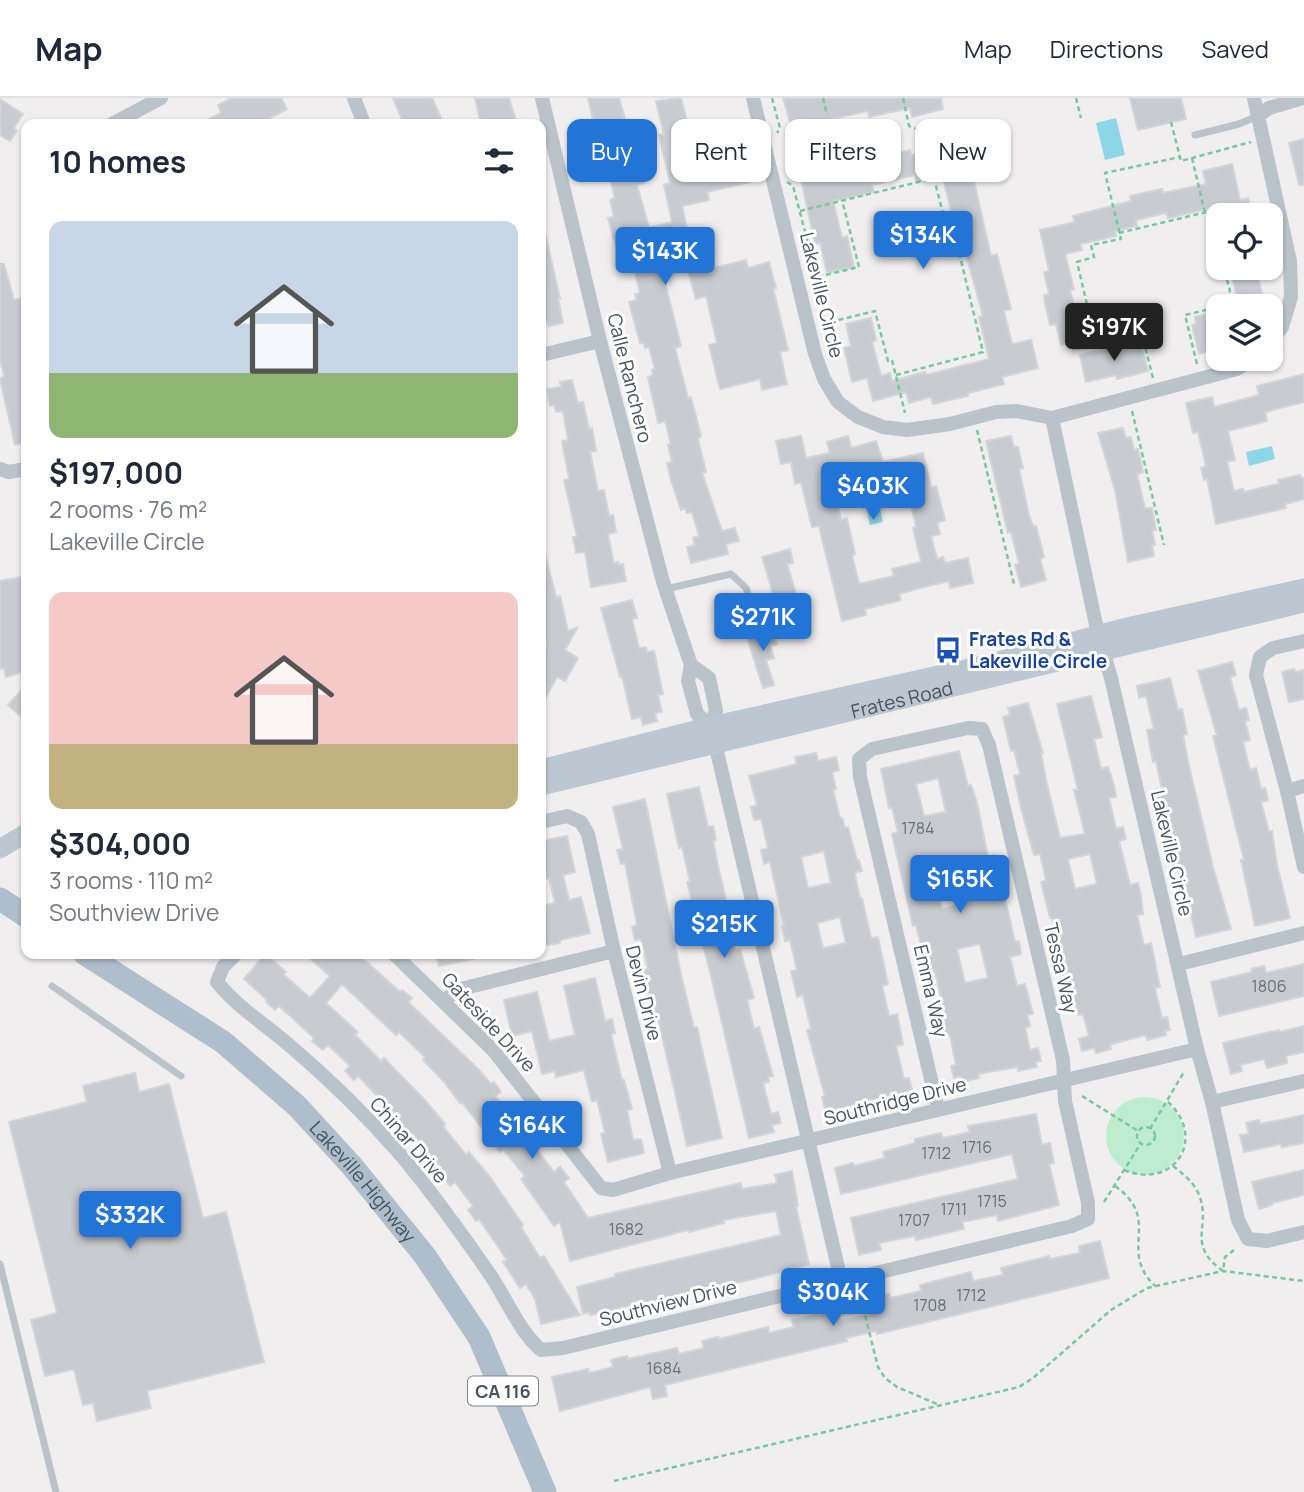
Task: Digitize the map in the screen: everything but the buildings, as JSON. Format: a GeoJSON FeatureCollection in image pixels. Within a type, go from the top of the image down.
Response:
{"type":"FeatureCollection","features":[{"type":"Feature","properties":{"kind":"main road"},"geometry":{"type":"LineString","coordinates":[[0,899],[21,913]]}},
{"type":"Feature","properties":{"kind":"main road","name":"Lakeville Highway"},"geometry":{"type":"LineString","coordinates":[[93,959],[223,1042],[297,1107],[352,1166],[425,1256],[479,1337],[545,1492]]}},
{"type":"Feature","properties":{"kind":"street"},"geometry":{"type":"LineString","coordinates":[[121,119],[161,98]]}},
{"type":"Feature","properties":{"kind":"street"},"geometry":{"type":"LineString","coordinates":[[354,98],[362,119]]}},
{"type":"Feature","properties":{"kind":"street","name":"Calle Ranchero"},"geometry":{"type":"LineString","coordinates":[[542,98],[600,341],[666,589],[691,665],[688,681],[697,714],[713,734]]}},
{"type":"Feature","properties":{"kind":"street","name":"Lakeville Circle"},"geometry":{"type":"LineString","coordinates":[[753,98],[815,354],[824,379],[838,402],[858,417],[883,427],[907,430],[950,424],[996,412],[1017,411],[1052,418],[1230,371]]}},
{"type":"Feature","properties":{"kind":"street"},"geometry":{"type":"LineString","coordinates":[[1254,98],[1290,261],[1291,297],[1283,324]]}},
{"type":"Feature","properties":{"kind":"street"},"geometry":{"type":"LineString","coordinates":[[1258,116],[1269,108],[1303,98]]}},
{"type":"Feature","properties":{"kind":"street"},"geometry":{"type":"LineString","coordinates":[[546,354],[600,341]]}},
{"type":"Feature","properties":{"kind":"street","name":"Lakeville Circle"},"geometry":{"type":"LineString","coordinates":[[1052,418],[1100,643],[1111,678],[1238,1220],[1248,1239],[1267,1241],[1304,1232]]}},
{"type":"Feature","properties":{"kind":"street"},"geometry":{"type":"LineString","coordinates":[[3,474],[21,471]]}},
{"type":"Feature","properties":{"kind":"street","name":"Frates Road"},"geometry":{"type":"LineString","coordinates":[[546,768],[713,734],[1100,643],[1304,588]]}},
{"type":"Feature","properties":{"kind":"street","name":"Frates Road"},"geometry":{"type":"LineString","coordinates":[[1100,643],[1304,603]]}},
{"type":"Feature","properties":{"kind":"street"},"geometry":{"type":"LineString","coordinates":[[1304,641],[1273,648],[1260,657],[1256,675],[1304,867]]}},
{"type":"Feature","properties":{"kind":"street","name":"Calle Ranchero"},"geometry":{"type":"LineString","coordinates":[[691,665],[709,678],[716,710],[713,734]]}},
{"type":"Feature","properties":{"kind":"street","name":"Tessa Way"},"geometry":{"type":"LineString","coordinates":[[859,759],[872,749],[968,728],[982,729],[989,745],[1060,1047],[1065,1101],[1088,1203],[1087,1219]]}},
{"type":"Feature","properties":{"kind":"street"},"geometry":{"type":"LineString","coordinates":[[713,734],[841,1280]]}},
{"type":"Feature","properties":{"kind":"street","name":"Frates Road"},"geometry":{"type":"LineString","coordinates":[[546,784],[713,734]]}},
{"type":"Feature","properties":{"kind":"street","name":"Emma Way"},"geometry":{"type":"LineString","coordinates":[[859,759],[860,777],[938,1109]]}},
{"type":"Feature","properties":{"kind":"street"},"geometry":{"type":"LineString","coordinates":[[1287,791],[1304,786]]}},
{"type":"Feature","properties":{"kind":"street","name":"Devin Drive"},"geometry":{"type":"LineString","coordinates":[[546,821],[567,816],[581,821],[588,834],[614,951],[670,1173]]}},
{"type":"Feature","properties":{"kind":"street"},"geometry":{"type":"LineString","coordinates":[[0,849],[21,835]]}},
{"type":"Feature","properties":{"kind":"street"},"geometry":{"type":"LineString","coordinates":[[1179,964],[1304,933]]}},
{"type":"Feature","properties":{"kind":"street"},"geometry":{"type":"LineString","coordinates":[[444,1000],[457,990],[614,951]]}},
{"type":"Feature","properties":{"kind":"street","name":"Chinar Drive"},"geometry":{"type":"LineString","coordinates":[[231,959],[223,967],[217,982],[231,999],[289,1044],[398,1152],[449,1216],[492,1278],[531,1342],[541,1350]]}},
{"type":"Feature","properties":{"kind":"street","name":"Gateside Drive"},"geometry":{"type":"LineString","coordinates":[[399,959],[493,1050],[601,1188]]}},
{"type":"Feature","properties":{"kind":"street","name":"Southridge Drive"},"geometry":{"type":"LineString","coordinates":[[601,1188],[613,1190],[670,1173],[1198,1049]]}},
{"type":"Feature","properties":{"kind":"street"},"geometry":{"type":"LineString","coordinates":[[1212,1102],[1304,1081]]}},
{"type":"Feature","properties":{"kind":"street","name":"Southview Drive"},"geometry":{"type":"LineString","coordinates":[[541,1350],[563,1348],[1072,1226],[1087,1219]]}},
{"type":"Feature","properties":{"kind":"lane"},"geometry":{"type":"LineString","coordinates":[[1195,135],[1239,124],[1258,116]]}},
{"type":"Feature","properties":{"kind":"lane"},"geometry":{"type":"LineString","coordinates":[[666,589],[731,574],[746,588],[752,609]]}},
{"type":"Feature","properties":{"kind":"lane"},"geometry":{"type":"LineString","coordinates":[[52,986],[181,1076]]}},
{"type":"Feature","properties":{"kind":"lane"},"geometry":{"type":"LineString","coordinates":[[0,1264],[56,1492]]}},
{"type":"Feature","properties":{"kind":"path"},"geometry":{"type":"LineString","coordinates":[[772,98],[780,128],[775,135]]}},
{"type":"Feature","properties":{"kind":"path"},"geometry":{"type":"LineString","coordinates":[[822,98],[827,115]]}},
{"type":"Feature","properties":{"kind":"path"},"geometry":{"type":"LineString","coordinates":[[902,98],[909,126],[915,128]]}},
{"type":"Feature","properties":{"kind":"path"},"geometry":{"type":"LineString","coordinates":[[1076,98],[1081,118]]}},
{"type":"Feature","properties":{"kind":"path"},"geometry":{"type":"LineString","coordinates":[[1171,122],[1181,161],[1253,141]]}},
{"type":"Feature","properties":{"kind":"path"},"geometry":{"type":"LineString","coordinates":[[1154,381],[1141,331],[1107,340],[1093,330],[1077,262],[1094,257],[1091,245],[1121,239],[1105,173],[1180,157]]}},
{"type":"Feature","properties":{"kind":"path"},"geometry":{"type":"LineString","coordinates":[[1119,233],[1205,213],[1192,158]]}},
{"type":"Feature","properties":{"kind":"path"},"geometry":{"type":"LineString","coordinates":[[787,182],[793,186],[817,277],[859,267],[842,200]]}},
{"type":"Feature","properties":{"kind":"path"},"geometry":{"type":"LineString","coordinates":[[800,211],[917,182]]}},
{"type":"Feature","properties":{"kind":"path"},"geometry":{"type":"LineString","coordinates":[[896,375],[983,352],[958,248],[952,249],[935,182]]}},
{"type":"Feature","properties":{"kind":"path"},"geometry":{"type":"LineString","coordinates":[[1194,381],[1192,371],[1198,370],[1185,315],[1206,309]]}},
{"type":"Feature","properties":{"kind":"path"},"geometry":{"type":"LineString","coordinates":[[820,325],[875,311],[888,361],[892,359],[905,413]]}},
{"type":"Feature","properties":{"kind":"path"},"geometry":{"type":"LineString","coordinates":[[1131,408],[1164,545]]}},
{"type":"Feature","properties":{"kind":"path"},"geometry":{"type":"LineString","coordinates":[[976,427],[1014,584]]}},
{"type":"Feature","properties":{"kind":"path"},"geometry":{"type":"LineString","coordinates":[[1150,1129],[1184,1072]]}},
{"type":"Feature","properties":{"kind":"path"},"geometry":{"type":"LineString","coordinates":[[1082,1096],[1138,1132]]}},
{"type":"Feature","properties":{"kind":"path"},"geometry":{"type":"LineString","coordinates":[[1124,1170],[1136,1175],[1162,1173],[1173,1166],[1181,1156],[1186,1132],[1183,1120],[1167,1101]]}},
{"type":"Feature","properties":{"kind":"path"},"geometry":{"type":"LineString","coordinates":[[1142,1128],[1150,1129],[1154,1135],[1152,1142],[1141,1143],[1138,1132],[1142,1128]]}},
{"type":"Feature","properties":{"kind":"path"},"geometry":{"type":"LineString","coordinates":[[1104,1202],[1141,1143]]}},
{"type":"Feature","properties":{"kind":"path"},"geometry":{"type":"LineString","coordinates":[[1173,1166],[1196,1188],[1203,1205],[1201,1234],[1205,1251],[1210,1260],[1223,1271]]}},
{"type":"Feature","properties":{"kind":"path"},"geometry":{"type":"LineString","coordinates":[[1115,1186],[1135,1205],[1140,1266],[1155,1286]]}},
{"type":"Feature","properties":{"kind":"path"},"geometry":{"type":"LineString","coordinates":[[1223,1271],[1225,1257],[1234,1250]]}},
{"type":"Feature","properties":{"kind":"path"},"geometry":{"type":"LineString","coordinates":[[614,1481],[1019,1387],[1034,1378],[1118,1305],[1137,1292],[1155,1286],[1223,1271],[1304,1281]]}},
{"type":"Feature","properties":{"kind":"path"},"geometry":{"type":"LineString","coordinates":[[861,1293],[878,1367],[897,1387],[940,1405]]}},
{"type":"Feature","properties":{"kind":"green space"},"geometry":{"type":"Polygon","coordinates":[[[1145,1097],[1160,1100],[1172,1109],[1181,1121],[1184,1136],[1181,1151],[1172,1163],[1160,1172],[1145,1175],[1130,1172],[1118,1163],[1109,1151],[1106,1136],[1109,1121],[1118,1109],[1130,1100],[1145,1097]]]}},
{"type":"Feature","properties":{"kind":"water"},"geometry":{"type":"Polygon","coordinates":[[[1116,118],[1125,155],[1105,160],[1096,123],[1116,118]]]}},
{"type":"Feature","properties":{"kind":"water"},"geometry":{"type":"Polygon","coordinates":[[[1272,446],[1275,459],[1249,466],[1246,452],[1272,446]]]}},
{"type":"Feature","properties":{"kind":"water"},"geometry":{"type":"Polygon","coordinates":[[[877,496],[883,522],[870,525],[865,499],[877,496]]]}},
{"type":"Feature","properties":{"kind":"place","name":"Frates Rd & Lakeville Circle"},"geometry":{"type":"Point","coordinates":[948,650]}}]}
